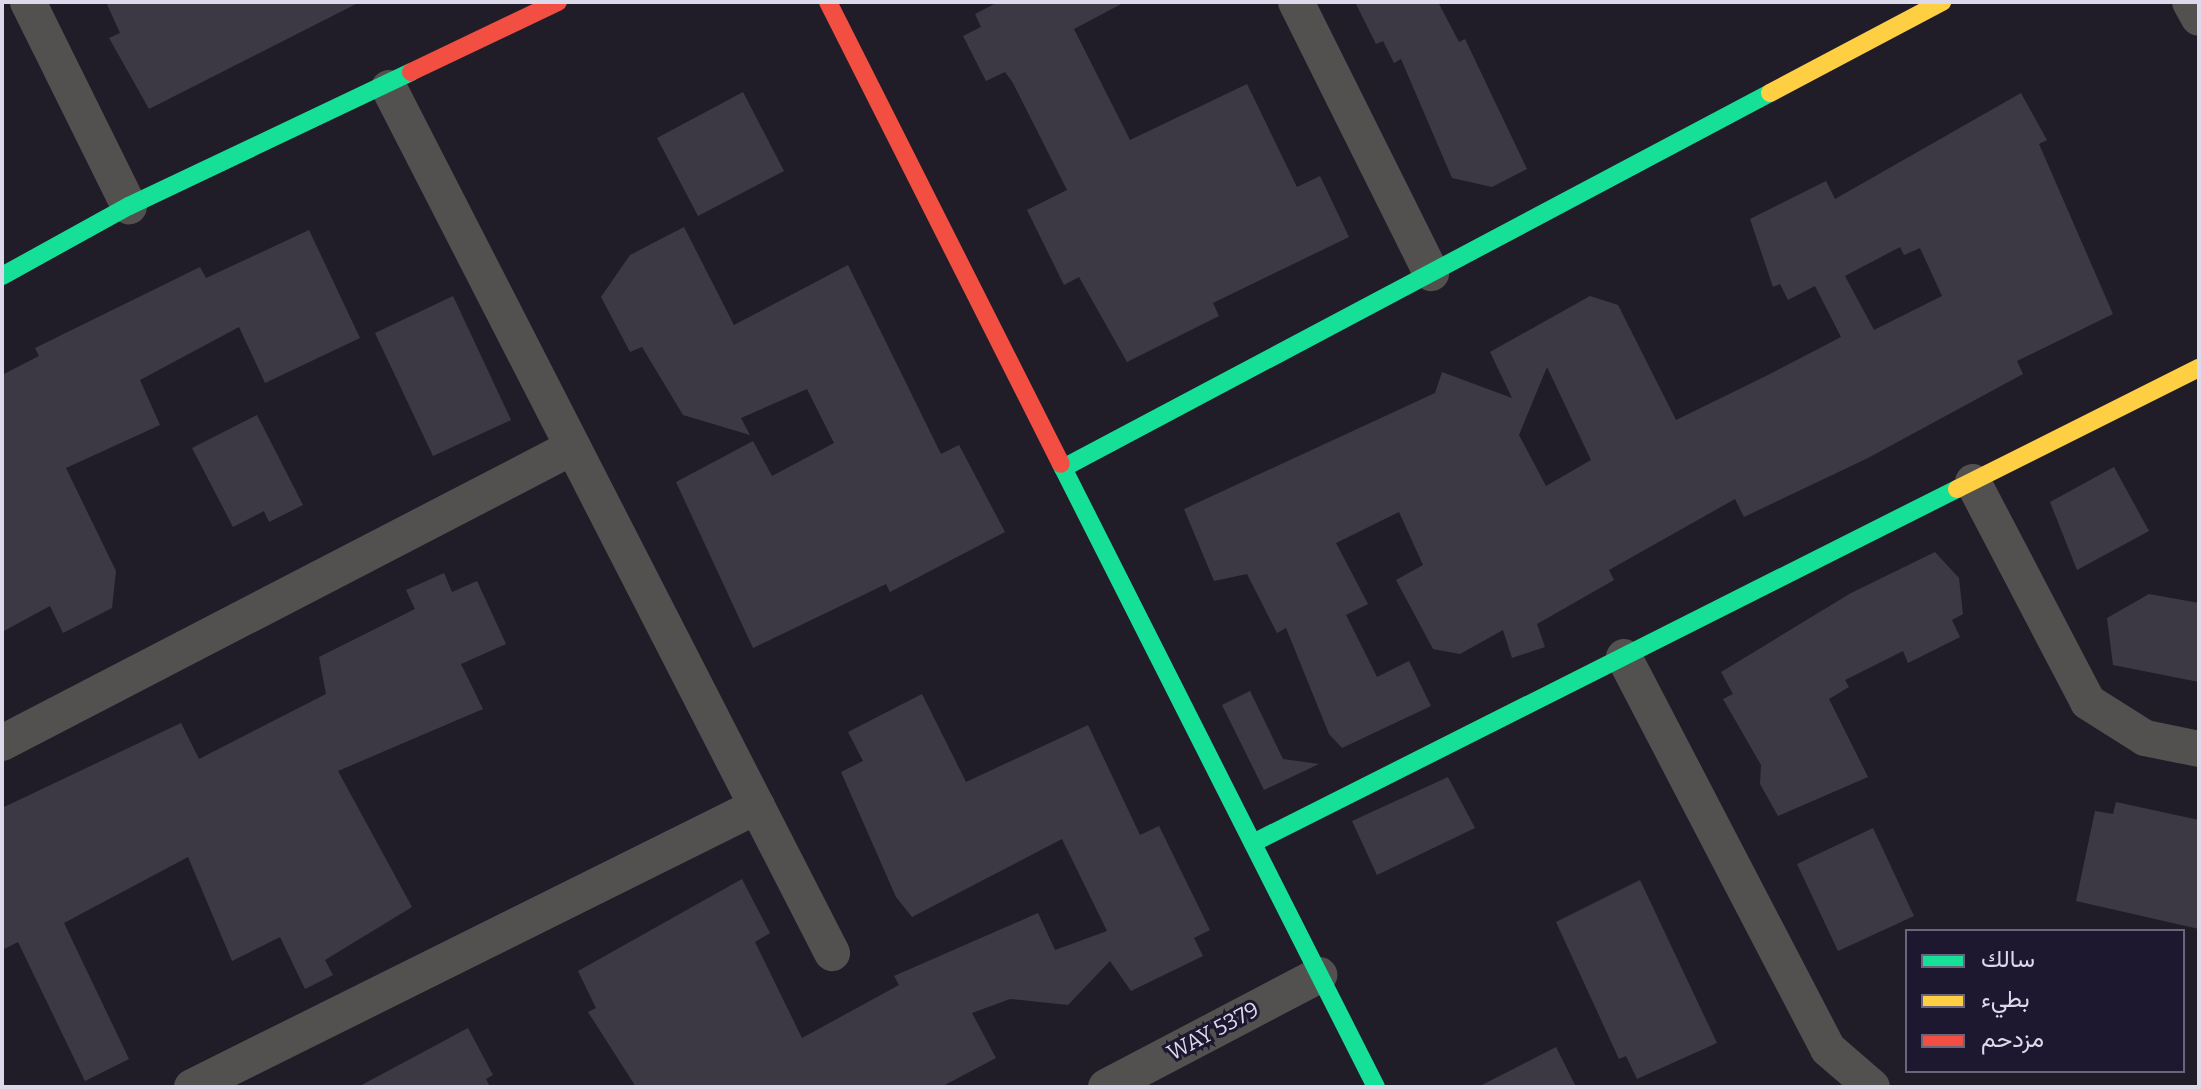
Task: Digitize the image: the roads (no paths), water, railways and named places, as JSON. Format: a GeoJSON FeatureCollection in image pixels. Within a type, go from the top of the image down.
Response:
{"type":"FeatureCollection","features":[{"type":"Feature","properties":{"kind":"street"},"geometry":{"type":"LineString","coordinates":[[28,2],[129,206]]}},
{"type":"Feature","properties":{"kind":"street"},"geometry":{"type":"LineString","coordinates":[[2,276],[129,206],[389,88],[558,2]]}},
{"type":"Feature","properties":{"kind":"street"},"geometry":{"type":"LineString","coordinates":[[828,2],[1376,1087]]}},
{"type":"Feature","properties":{"kind":"street"},"geometry":{"type":"LineString","coordinates":[[1296,2],[1431,273]]}},
{"type":"Feature","properties":{"kind":"street"},"geometry":{"type":"LineString","coordinates":[[1063,468],[1942,2]]}},
{"type":"Feature","properties":{"kind":"street"},"geometry":{"type":"LineString","coordinates":[[2190,2],[2199,18]]}},
{"type":"Feature","properties":{"kind":"street"},"geometry":{"type":"LineString","coordinates":[[389,88],[832,953]]}},
{"type":"Feature","properties":{"kind":"street"},"geometry":{"type":"LineString","coordinates":[[1253,843],[2199,368]]}},
{"type":"Feature","properties":{"kind":"street"},"geometry":{"type":"LineString","coordinates":[[2,743],[573,447]]}},
{"type":"Feature","properties":{"kind":"street"},"geometry":{"type":"LineString","coordinates":[[1973,482],[2088,702],[2145,738],[2199,749]]}},
{"type":"Feature","properties":{"kind":"street"},"geometry":{"type":"LineString","coordinates":[[1624,657],[1828,1049],[1872,1087]]}},
{"type":"Feature","properties":{"kind":"street"},"geometry":{"type":"LineString","coordinates":[[192,1087],[757,806]]}},
{"type":"Feature","properties":{"kind":"street","name":"WAY 5379"},"geometry":{"type":"LineString","coordinates":[[1106,1087],[1319,975]]}}]}
